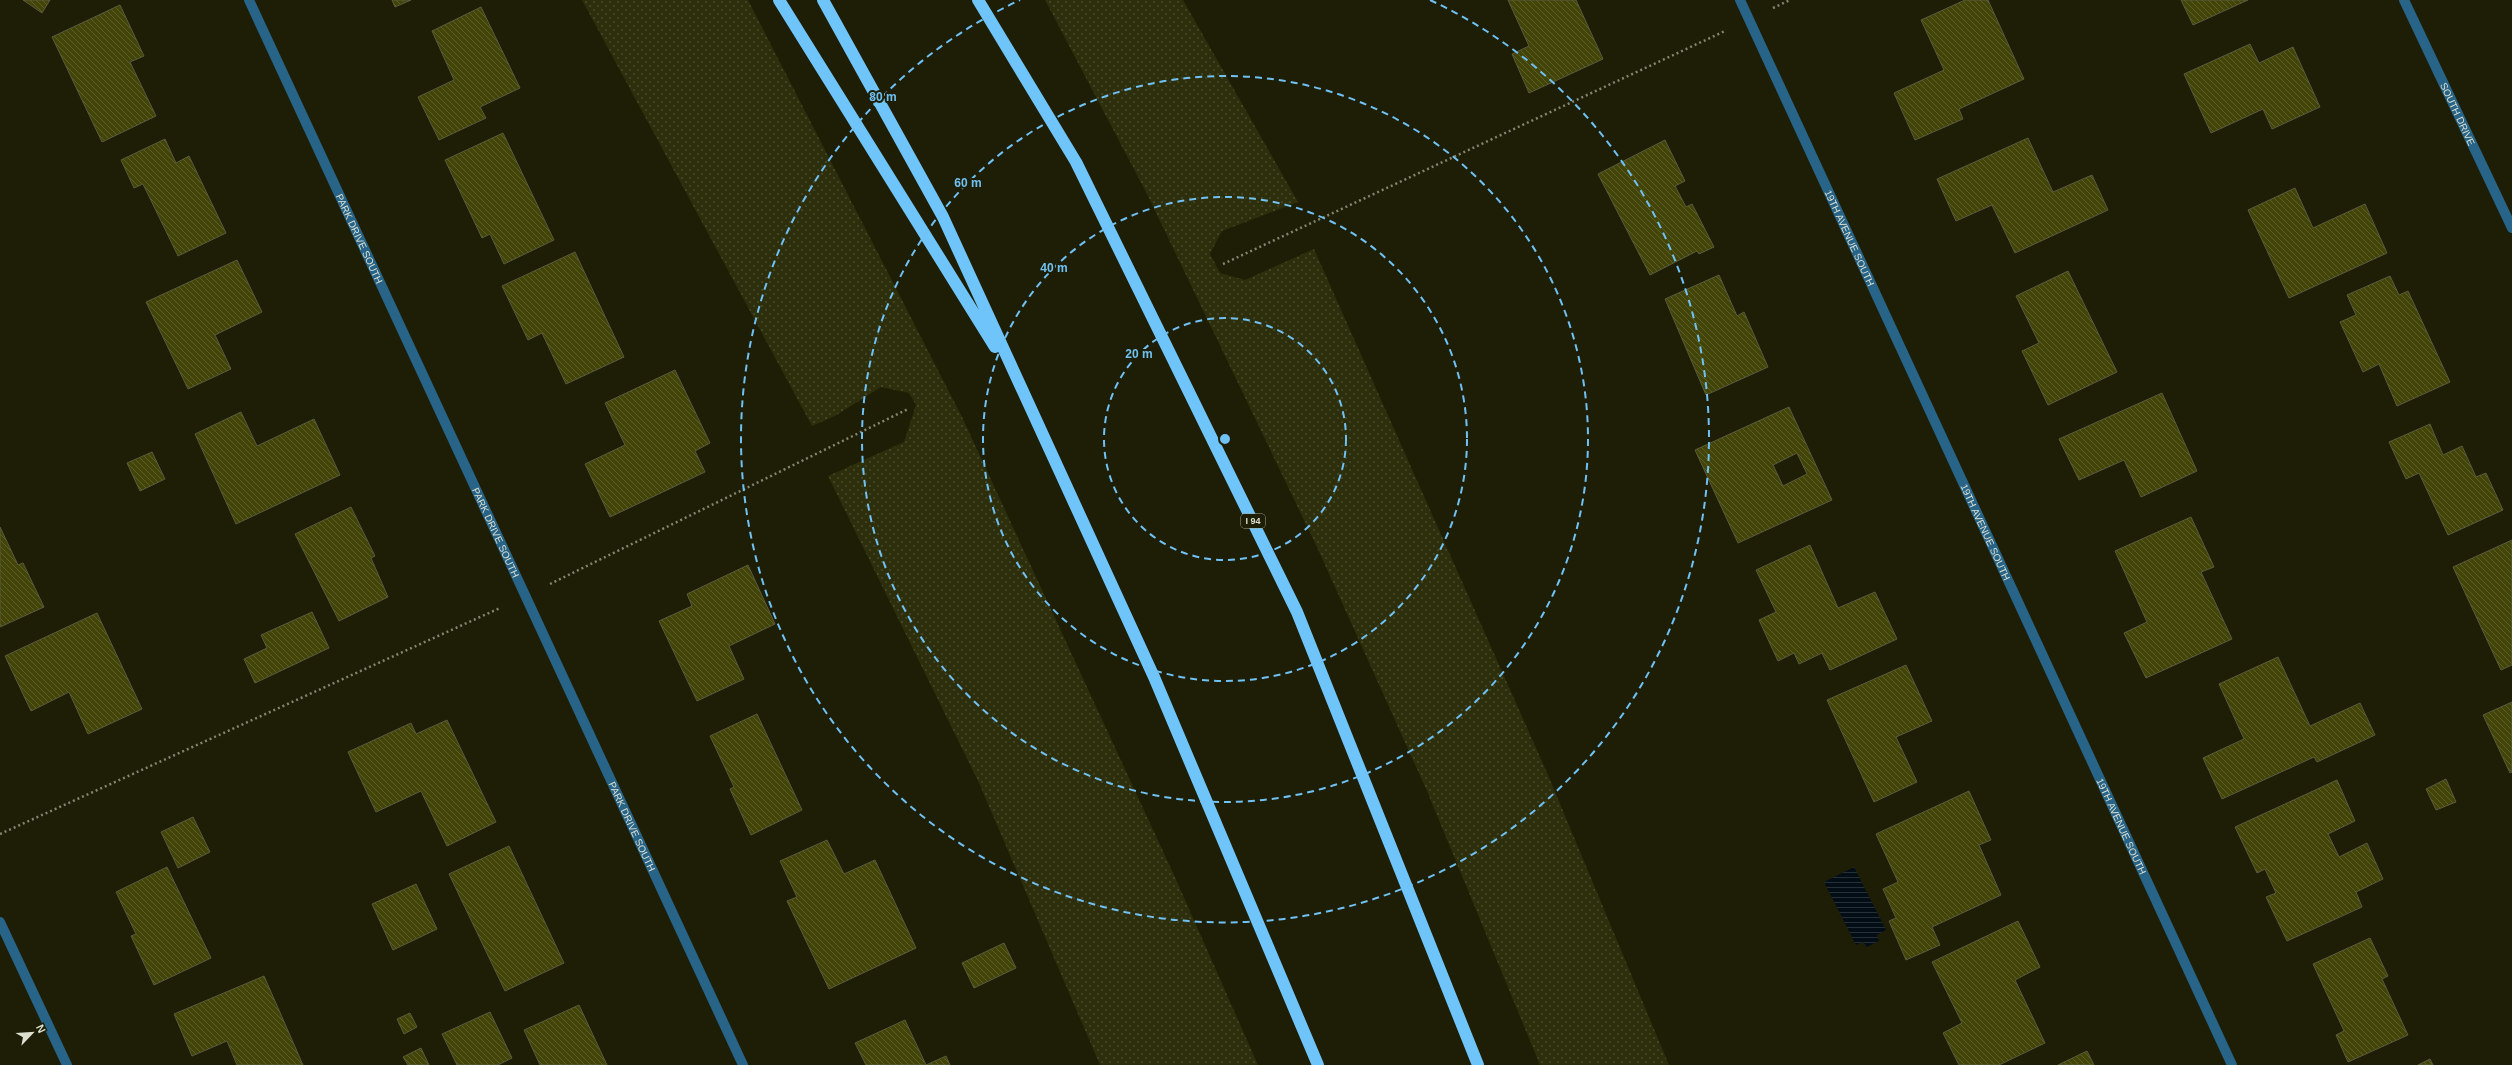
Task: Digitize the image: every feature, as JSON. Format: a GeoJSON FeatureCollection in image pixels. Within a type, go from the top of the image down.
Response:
{"type":"FeatureCollection","features":[{"type":"Feature","properties":{"kind":"highway"},"geometry":{"type":"LineString","coordinates":[[779,0],[1021,389]]}},
{"type":"Feature","properties":{"kind":"highway"},"geometry":{"type":"LineString","coordinates":[[823,0],[943,217],[1154,676],[1318,1065]]}},
{"type":"Feature","properties":{"kind":"highway","name":"I 94"},"geometry":{"type":"LineString","coordinates":[[978,0],[1076,162],[1297,612],[1478,1065]]}},
{"type":"Feature","properties":{"kind":"street","name":"PARK DRIVE SOUTH"},"geometry":{"type":"LineString","coordinates":[[249,0],[744,1065]]}},
{"type":"Feature","properties":{"kind":"street","name":"19TH AVENUE SOUTH"},"geometry":{"type":"LineString","coordinates":[[1740,0],[2232,1065]]}},
{"type":"Feature","properties":{"kind":"street","name":"SOUTH DRIVE"},"geometry":{"type":"LineString","coordinates":[[2404,0],[2512,228]]}},
{"type":"Feature","properties":{"kind":"street"},"geometry":{"type":"LineString","coordinates":[[0,922],[67,1065]]}},
{"type":"Feature","properties":{"kind":"path"},"geometry":{"type":"LineString","coordinates":[[1223,264],[1790,0]]}},
{"type":"Feature","properties":{"kind":"path"},"geometry":{"type":"LineString","coordinates":[[0,834],[525,596],[908,409]]}},
{"type":"Feature","properties":{"kind":"shaded area"},"geometry":{"type":"Polygon","coordinates":[[[582,0],[748,0],[962,417],[1174,875],[1258,1065],[1100,1065],[979,783],[828,476],[904,442],[916,405],[909,393],[881,387],[835,416],[812,426],[582,0]]]}},
{"type":"Feature","properties":{"kind":"shaded area"},"geometry":{"type":"Polygon","coordinates":[[[1045,0],[1183,0],[1298,202],[1222,231],[1210,254],[1220,273],[1245,280],[1314,249],[1548,775],[1669,1065],[1540,1065],[1427,791],[1316,545],[1147,194],[1045,0]]]}},
{"type":"Feature","properties":{"kind":"shaded area"},"geometry":{"type":"Polygon","coordinates":[[[1854,867],[1886,930],[1877,935],[1879,941],[1867,947],[1863,942],[1856,945],[1824,882],[1854,867]]]}},
{"type":"Feature","properties":{"kind":"building"},"geometry":{"type":"Polygon","coordinates":[[[23,0],[50,0],[42,13],[23,0]]]}},
{"type":"Feature","properties":{"kind":"building"},"geometry":{"type":"Polygon","coordinates":[[[392,0],[411,0],[395,7],[392,0]]]}},
{"type":"Feature","properties":{"kind":"building"},"geometry":{"type":"Polygon","coordinates":[[[1508,0],[1576,0],[1603,59],[1529,93],[1512,54],[1529,46],[1508,0]]]}},
{"type":"Feature","properties":{"kind":"building"},"geometry":{"type":"Polygon","coordinates":[[[1965,0],[1988,0],[2024,79],[1959,109],[1963,119],[1915,140],[1894,93],[1944,70],[1921,20],[1965,0]]]}},
{"type":"Feature","properties":{"kind":"building"},"geometry":{"type":"Polygon","coordinates":[[[2181,0],[2248,0],[2193,25],[2181,0]]]}},
{"type":"Feature","properties":{"kind":"building"},"geometry":{"type":"Polygon","coordinates":[[[120,5],[144,56],[130,62],[156,116],[102,142],[52,37],[120,5]]]}},
{"type":"Feature","properties":{"kind":"building"},"geometry":{"type":"Polygon","coordinates":[[[481,7],[520,88],[480,107],[486,118],[439,140],[418,97],[454,80],[432,31],[481,7]]]}},
{"type":"Feature","properties":{"kind":"building"},"geometry":{"type":"Polygon","coordinates":[[[2250,44],[2259,63],[2293,47],[2320,107],[2272,129],[2263,109],[2211,133],[2184,74],[2250,44]]]}},
{"type":"Feature","properties":{"kind":"building"},"geometry":{"type":"Polygon","coordinates":[[[503,133],[554,240],[504,264],[490,234],[482,238],[445,160],[503,133]]]}},
{"type":"Feature","properties":{"kind":"building"},"geometry":{"type":"Polygon","coordinates":[[[2028,138],[2053,192],[2092,175],[2108,210],[2015,253],[1992,205],[1956,221],[1937,179],[2028,138]]]}},
{"type":"Feature","properties":{"kind":"building"},"geometry":{"type":"Polygon","coordinates":[[[165,139],[176,163],[189,156],[226,233],[178,256],[143,184],[134,188],[121,160],[165,139]]]}},
{"type":"Feature","properties":{"kind":"building"},"geometry":{"type":"Polygon","coordinates":[[[1665,140],[1685,181],[1675,186],[1686,207],[1692,204],[1714,247],[1699,254],[1697,251],[1650,275],[1598,174],[1665,140]]]}},
{"type":"Feature","properties":{"kind":"building"},"geometry":{"type":"Polygon","coordinates":[[[2295,188],[2313,228],[2365,204],[2387,253],[2289,298],[2248,210],[2295,188]]]}},
{"type":"Feature","properties":{"kind":"building"},"geometry":{"type":"Polygon","coordinates":[[[575,252],[624,357],[566,384],[542,333],[528,340],[502,286],[575,252]]]}},
{"type":"Feature","properties":{"kind":"building"},"geometry":{"type":"Polygon","coordinates":[[[237,260],[262,312],[215,335],[231,369],[188,389],[146,302],[237,260]]]}},
{"type":"Feature","properties":{"kind":"building"},"geometry":{"type":"Polygon","coordinates":[[[2068,271],[2117,372],[2048,405],[2022,351],[2039,343],[2016,296],[2068,271]]]}},
{"type":"Feature","properties":{"kind":"building"},"geometry":{"type":"Polygon","coordinates":[[[1719,275],[1737,316],[1744,312],[1768,367],[1706,395],[1665,299],[1719,275]]]}},
{"type":"Feature","properties":{"kind":"building"},"geometry":{"type":"Polygon","coordinates":[[[2390,276],[2399,295],[2408,291],[2450,382],[2397,406],[2379,364],[2363,372],[2340,322],[2356,315],[2347,295],[2390,276]]]}},
{"type":"Feature","properties":{"kind":"building"},"geometry":{"type":"Polygon","coordinates":[[[675,370],[710,443],[695,451],[705,472],[610,517],[585,464],[625,445],[605,403],[675,370]]]}},
{"type":"Feature","properties":{"kind":"building"},"geometry":{"type":"Polygon","coordinates":[[[2162,393],[2197,471],[2141,497],[2124,460],[2079,480],[2059,439],[2162,393]]]}},
{"type":"Feature","properties":{"kind":"building"},"geometry":{"type":"Polygon","coordinates":[[[1789,407],[1832,500],[1738,543],[1695,450],[1789,407]],[[1797,453],[1773,465],[1783,486],[1807,474],[1797,453]]]}},
{"type":"Feature","properties":{"kind":"building"},"geometry":{"type":"Polygon","coordinates":[[[241,412],[257,446],[314,419],[340,475],[236,524],[195,434],[241,412]]]}},
{"type":"Feature","properties":{"kind":"building"},"geometry":{"type":"Polygon","coordinates":[[[2430,424],[2443,455],[2462,446],[2476,477],[2486,473],[2503,510],[2448,535],[2419,473],[2406,479],[2389,442],[2430,424]]]}},
{"type":"Feature","properties":{"kind":"building"},"geometry":{"type":"Polygon","coordinates":[[[152,452],[165,479],[140,491],[127,463],[152,452]]]}},
{"type":"Feature","properties":{"kind":"building"},"geometry":{"type":"Polygon","coordinates":[[[351,507],[375,556],[371,558],[388,597],[339,621],[295,534],[351,507]]]}},
{"type":"Feature","properties":{"kind":"building"},"geometry":{"type":"Polygon","coordinates":[[[2191,517],[2214,567],[2201,572],[2232,639],[2146,678],[2124,633],[2147,622],[2115,551],[2191,517]]]}},
{"type":"Feature","properties":{"kind":"building"},"geometry":{"type":"Polygon","coordinates":[[[0,527],[18,565],[23,563],[44,607],[0,627],[0,527]]]}},
{"type":"Feature","properties":{"kind":"building"},"geometry":{"type":"Polygon","coordinates":[[[2512,540],[2512,665],[2501,670],[2453,567],[2512,540]]]}},
{"type":"Feature","properties":{"kind":"building"},"geometry":{"type":"Polygon","coordinates":[[[1810,545],[1838,608],[1875,592],[1897,639],[1830,670],[1822,653],[1799,664],[1794,653],[1778,661],[1759,620],[1776,612],[1756,570],[1810,545]]]}},
{"type":"Feature","properties":{"kind":"building"},"geometry":{"type":"Polygon","coordinates":[[[748,565],[775,624],[729,646],[744,679],[697,701],[659,621],[692,606],[687,594],[748,565]]]}},
{"type":"Feature","properties":{"kind":"building"},"geometry":{"type":"Polygon","coordinates":[[[312,612],[329,648],[255,683],[244,659],[267,648],[261,635],[312,612]]]}},
{"type":"Feature","properties":{"kind":"building"},"geometry":{"type":"Polygon","coordinates":[[[97,613],[142,709],[88,734],[69,692],[31,711],[5,656],[97,613]]]}},
{"type":"Feature","properties":{"kind":"building"},"geometry":{"type":"Polygon","coordinates":[[[2278,657],[2310,726],[2360,703],[2375,735],[2317,762],[2314,757],[2222,799],[2203,758],[2244,739],[2219,684],[2278,657]]]}},
{"type":"Feature","properties":{"kind":"building"},"geometry":{"type":"Polygon","coordinates":[[[1906,665],[1932,721],[1896,737],[1917,782],[1874,802],[1827,700],[1906,665]]]}},
{"type":"Feature","properties":{"kind":"building"},"geometry":{"type":"Polygon","coordinates":[[[2512,702],[2512,772],[2510,773],[2483,715],[2512,702]]]}},
{"type":"Feature","properties":{"kind":"building"},"geometry":{"type":"Polygon","coordinates":[[[757,714],[802,810],[751,835],[730,789],[734,787],[710,736],[757,714]]]}},
{"type":"Feature","properties":{"kind":"building"},"geometry":{"type":"Polygon","coordinates":[[[447,720],[496,822],[447,846],[421,791],[376,812],[348,752],[411,723],[416,734],[447,720]]]}},
{"type":"Feature","properties":{"kind":"building"},"geometry":{"type":"Polygon","coordinates":[[[2446,779],[2456,802],[2436,810],[2426,789],[2446,779]]]}},
{"type":"Feature","properties":{"kind":"building"},"geometry":{"type":"Polygon","coordinates":[[[2337,780],[2355,821],[2328,834],[2339,857],[2367,843],[2383,879],[2356,892],[2362,907],[2287,941],[2266,897],[2276,893],[2265,869],[2257,873],[2235,827],[2337,780]]]}},
{"type":"Feature","properties":{"kind":"building"},"geometry":{"type":"Polygon","coordinates":[[[1969,791],[1991,840],[1979,845],[2001,895],[1932,927],[1940,945],[1906,960],[1889,921],[1896,918],[1883,889],[1898,882],[1876,834],[1969,791]]]}},
{"type":"Feature","properties":{"kind":"building"},"geometry":{"type":"Polygon","coordinates":[[[193,817],[210,852],[178,868],[161,832],[193,817]]]}},
{"type":"Feature","properties":{"kind":"building"},"geometry":{"type":"Polygon","coordinates":[[[827,840],[844,874],[875,860],[916,948],[829,989],[787,901],[797,897],[780,861],[827,840]]]}},
{"type":"Feature","properties":{"kind":"building"},"geometry":{"type":"Polygon","coordinates":[[[509,846],[564,963],[505,991],[449,874],[509,846]]]}},
{"type":"Feature","properties":{"kind":"building"},"geometry":{"type":"Polygon","coordinates":[[[167,867],[211,958],[154,985],[131,936],[136,934],[116,892],[167,867]]]}},
{"type":"Feature","properties":{"kind":"building"},"geometry":{"type":"Polygon","coordinates":[[[416,884],[437,929],[393,950],[372,904],[416,884]]]}},
{"type":"Feature","properties":{"kind":"building"},"geometry":{"type":"Polygon","coordinates":[[[2018,921],[2040,967],[2015,980],[2045,1043],[1999,1065],[1959,1065],[1943,1033],[1962,1023],[1932,962],[2018,921]]]}},
{"type":"Feature","properties":{"kind":"building"},"geometry":{"type":"Polygon","coordinates":[[[2370,938],[2388,976],[2382,979],[2408,1035],[2348,1062],[2336,1035],[2344,1031],[2313,964],[2370,938]]]}},
{"type":"Feature","properties":{"kind":"building"},"geometry":{"type":"Polygon","coordinates":[[[1004,943],[1016,968],[974,988],[962,963],[1004,943]]]}},
{"type":"Feature","properties":{"kind":"building"},"geometry":{"type":"Polygon","coordinates":[[[264,976],[303,1065],[237,1065],[227,1041],[192,1056],[174,1014],[264,976]]]}},
{"type":"Feature","properties":{"kind":"building"},"geometry":{"type":"Polygon","coordinates":[[[579,1005],[607,1065],[540,1065],[524,1030],[579,1005]]]}},
{"type":"Feature","properties":{"kind":"building"},"geometry":{"type":"Polygon","coordinates":[[[490,1012],[512,1058],[498,1065],[457,1065],[442,1034],[490,1012]]]}},
{"type":"Feature","properties":{"kind":"building"},"geometry":{"type":"Polygon","coordinates":[[[410,1013],[417,1027],[404,1034],[397,1019],[410,1013]]]}},
{"type":"Feature","properties":{"kind":"building"},"geometry":{"type":"Polygon","coordinates":[[[905,1020],[926,1065],[866,1065],[855,1043],[905,1020]]]}},
{"type":"Feature","properties":{"kind":"building"},"geometry":{"type":"Polygon","coordinates":[[[421,1048],[429,1065],[408,1065],[403,1057],[421,1048]]]}},
{"type":"Feature","properties":{"kind":"building"},"geometry":{"type":"Polygon","coordinates":[[[2087,1051],[2094,1065],[2058,1065],[2087,1051]]]}},
{"type":"Feature","properties":{"kind":"building"},"geometry":{"type":"Polygon","coordinates":[[[946,1056],[950,1065],[926,1065],[946,1056]]]}},
{"type":"Feature","properties":{"kind":"building"},"geometry":{"type":"Polygon","coordinates":[[[2430,1059],[2433,1065],[2418,1065],[2430,1059]]]}}]}
